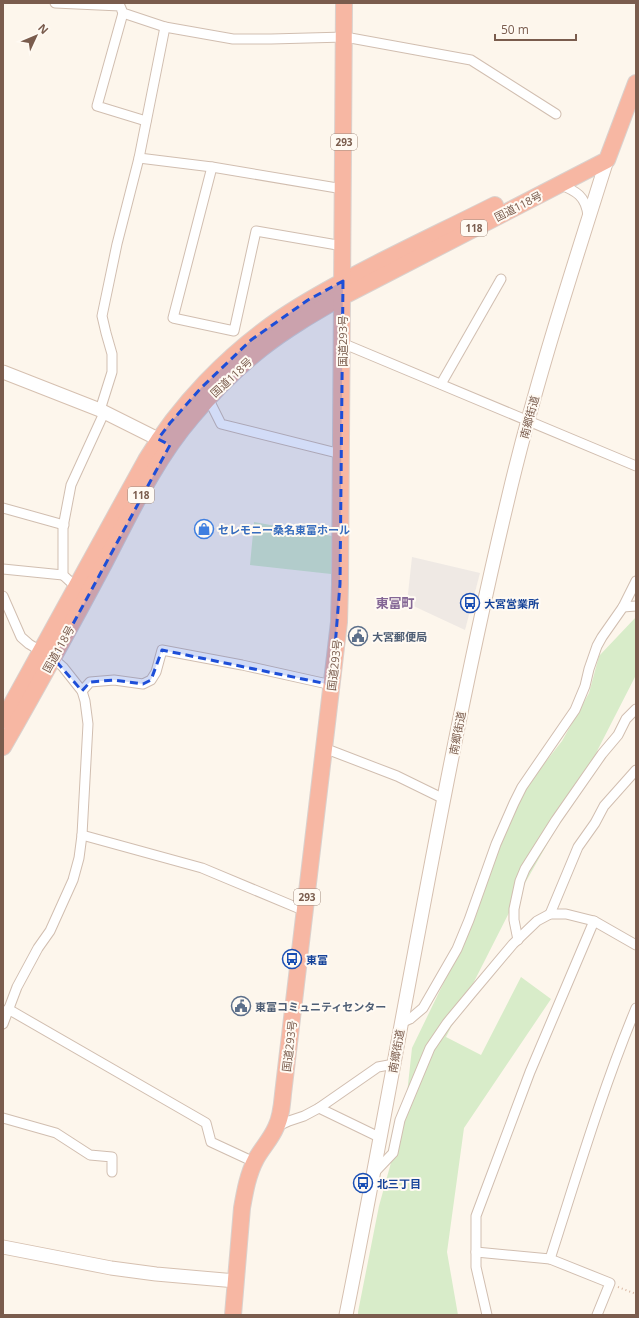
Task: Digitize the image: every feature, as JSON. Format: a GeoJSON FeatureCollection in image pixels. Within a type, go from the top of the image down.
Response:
{"type":"FeatureCollection","features":[{"type":"Feature","properties":{"kind":"highway","name":"国道293号"},"geometry":{"type":"LineString","coordinates":[[233,1315],[245,1192],[254,1162],[276,1127],[280,1114],[339,622],[344,189],[344,3]]}},
{"type":"Feature","properties":{"kind":"highway"},"geometry":{"type":"LineString","coordinates":[[607,160],[636,83]]}},
{"type":"Feature","properties":{"kind":"highway","name":"国道118号"},"geometry":{"type":"LineString","coordinates":[[3,747],[47,655],[76,587],[124,498],[164,442],[208,398],[259,350],[342,289],[412,245],[590,160],[607,160]]}},
{"type":"Feature","properties":{"kind":"highway","name":"国道118号"},"geometry":{"type":"LineString","coordinates":[[3,720],[47,655],[135,505],[164,442],[170,423],[200,389],[251,340],[308,300],[342,289],[607,160]]}},
{"type":"Feature","properties":{"kind":"street"},"geometry":{"type":"LineString","coordinates":[[55,3],[121,7],[165,28],[233,39],[345,37],[471,60],[556,114]]}},
{"type":"Feature","properties":{"kind":"street"},"geometry":{"type":"LineString","coordinates":[[121,7],[97,106],[146,121]]}},
{"type":"Feature","properties":{"kind":"street"},"geometry":{"type":"LineString","coordinates":[[62,575],[64,525],[71,485],[102,412],[112,372],[112,354],[102,316],[116,244],[139,158],[165,28]]}},
{"type":"Feature","properties":{"kind":"street"},"geometry":{"type":"LineString","coordinates":[[139,158],[212,167],[344,189]]}},
{"type":"Feature","properties":{"kind":"street","name":"南郷街道"},"geometry":{"type":"LineString","coordinates":[[346,1315],[444,798],[483,606],[528,421],[607,160]]}},
{"type":"Feature","properties":{"kind":"street"},"geometry":{"type":"LineString","coordinates":[[212,167],[173,318],[234,331],[256,231],[343,246]]}},
{"type":"Feature","properties":{"kind":"street"},"geometry":{"type":"LineString","coordinates":[[559,184],[570,188],[582,197],[588,209],[588,219]]}},
{"type":"Feature","properties":{"kind":"street"},"geometry":{"type":"LineString","coordinates":[[440,384],[501,279]]}},
{"type":"Feature","properties":{"kind":"street"},"geometry":{"type":"LineString","coordinates":[[342,343],[636,466]]}},
{"type":"Feature","properties":{"kind":"street"},"geometry":{"type":"LineString","coordinates":[[3,372],[102,412],[164,442]]}},
{"type":"Feature","properties":{"kind":"street"},"geometry":{"type":"LineString","coordinates":[[208,398],[220,424],[341,454]]}},
{"type":"Feature","properties":{"kind":"street"},"geometry":{"type":"LineString","coordinates":[[3,508],[64,525]]}},
{"type":"Feature","properties":{"kind":"street"},"geometry":{"type":"LineString","coordinates":[[3,569],[62,575],[76,587]]}},
{"type":"Feature","properties":{"kind":"street"},"geometry":{"type":"LineString","coordinates":[[401,1023],[410,1019],[423,1008],[457,949],[496,844],[514,803],[522,787],[575,710],[602,637],[623,607],[636,580]]}},
{"type":"Feature","properties":{"kind":"street"},"geometry":{"type":"LineString","coordinates":[[3,596],[21,637],[63,667],[82,690],[88,724],[82,835],[79,858],[73,880],[50,931],[38,948],[24,973],[3,1024]]}},
{"type":"Feature","properties":{"kind":"street"},"geometry":{"type":"LineString","coordinates":[[623,607],[636,606]]}},
{"type":"Feature","properties":{"kind":"street"},"geometry":{"type":"LineString","coordinates":[[82,690],[90,682],[114,680],[143,684],[151,680],[156,672],[162,650],[242,665],[332,685]]}},
{"type":"Feature","properties":{"kind":"street"},"geometry":{"type":"LineString","coordinates":[[518,940],[514,920],[514,909],[520,881],[525,869],[556,820],[602,754],[618,735],[626,719],[636,709]]}},
{"type":"Feature","properties":{"kind":"street"},"geometry":{"type":"LineString","coordinates":[[324,748],[397,776],[444,798]]}},
{"type":"Feature","properties":{"kind":"street"},"geometry":{"type":"LineString","coordinates":[[550,914],[578,847],[604,806],[636,770]]}},
{"type":"Feature","properties":{"kind":"street"},"geometry":{"type":"LineString","coordinates":[[82,835],[202,868],[305,912]]}},
{"type":"Feature","properties":{"kind":"street"},"geometry":{"type":"LineString","coordinates":[[374,1173],[393,1153],[400,1120],[430,1048],[447,1023],[518,940],[537,921],[550,914],[566,914],[594,921],[636,945]]}},
{"type":"Feature","properties":{"kind":"street"},"geometry":{"type":"LineString","coordinates":[[487,1315],[476,1267],[476,1216],[530,1072],[594,921]]}},
{"type":"Feature","properties":{"kind":"street"},"geometry":{"type":"LineString","coordinates":[[550,1259],[605,1090],[636,1008]]}},
{"type":"Feature","properties":{"kind":"street"},"geometry":{"type":"LineString","coordinates":[[8,1009],[206,1123],[211,1142],[254,1162]]}},
{"type":"Feature","properties":{"kind":"street"},"geometry":{"type":"LineString","coordinates":[[276,1127],[304,1116],[319,1108],[378,1067],[394,1064]]}},
{"type":"Feature","properties":{"kind":"street"},"geometry":{"type":"LineString","coordinates":[[319,1108],[380,1138]]}},
{"type":"Feature","properties":{"kind":"street"},"geometry":{"type":"LineString","coordinates":[[3,1118],[56,1133],[90,1155],[112,1157],[112,1172]]}},
{"type":"Feature","properties":{"kind":"street"},"geometry":{"type":"LineString","coordinates":[[3,1247],[111,1268],[156,1274],[236,1280]]}},
{"type":"Feature","properties":{"kind":"street"},"geometry":{"type":"LineString","coordinates":[[476,1252],[550,1259],[610,1283],[597,1315]]}},
{"type":"Feature","properties":{"kind":"path"},"geometry":{"type":"LineString","coordinates":[[610,1283],[636,1294]]}},
{"type":"Feature","properties":{"kind":"highlighted area"},"geometry":{"type":"Polygon","coordinates":[[[343,281],[340,584],[332,685],[162,650],[151,680],[143,684],[114,680],[90,682],[82,691],[54,659],[170,445],[158,439],[170,423],[200,389],[251,340],[308,300],[343,281]]]}},
{"type":"Feature","properties":{"kind":"shaded area"},"geometry":{"type":"Polygon","coordinates":[[[412,557],[480,573],[465,630],[407,603],[412,557]]]}},
{"type":"Feature","properties":{"kind":"green space"},"geometry":{"type":"Polygon","coordinates":[[[254,522],[332,536],[331,574],[250,565],[254,522]]]}},
{"type":"Feature","properties":{"kind":"green space"},"geometry":{"type":"Polygon","coordinates":[[[636,617],[636,675],[571,802],[516,899],[446,1037],[481,1055],[521,977],[551,999],[464,1128],[447,1252],[458,1315],[358,1315],[379,1206],[405,1112],[412,1048],[475,918],[501,843],[525,788],[562,741],[589,693],[599,656],[636,617]]]}},
{"type":"Feature","properties":{"kind":"place","name":"セレモニー桑名東富ホール"},"geometry":{"type":"Point","coordinates":[204,529]}},
{"type":"Feature","properties":{"kind":"place","name":"大宮営業所"},"geometry":{"type":"Point","coordinates":[470,603]}},
{"type":"Feature","properties":{"kind":"place","name":"大宮郵便局"},"geometry":{"type":"Point","coordinates":[358,636]}},
{"type":"Feature","properties":{"kind":"place","name":"東富"},"geometry":{"type":"Point","coordinates":[292,959]}},
{"type":"Feature","properties":{"kind":"place","name":"東富コミュニティセンター"},"geometry":{"type":"Point","coordinates":[241,1006]}},
{"type":"Feature","properties":{"kind":"place","name":"北三丁目"},"geometry":{"type":"Point","coordinates":[363,1183]}},
{"type":"Feature","properties":{"kind":"district","name":"東富町"},"geometry":{"type":"Point","coordinates":[395,603]}}]}
